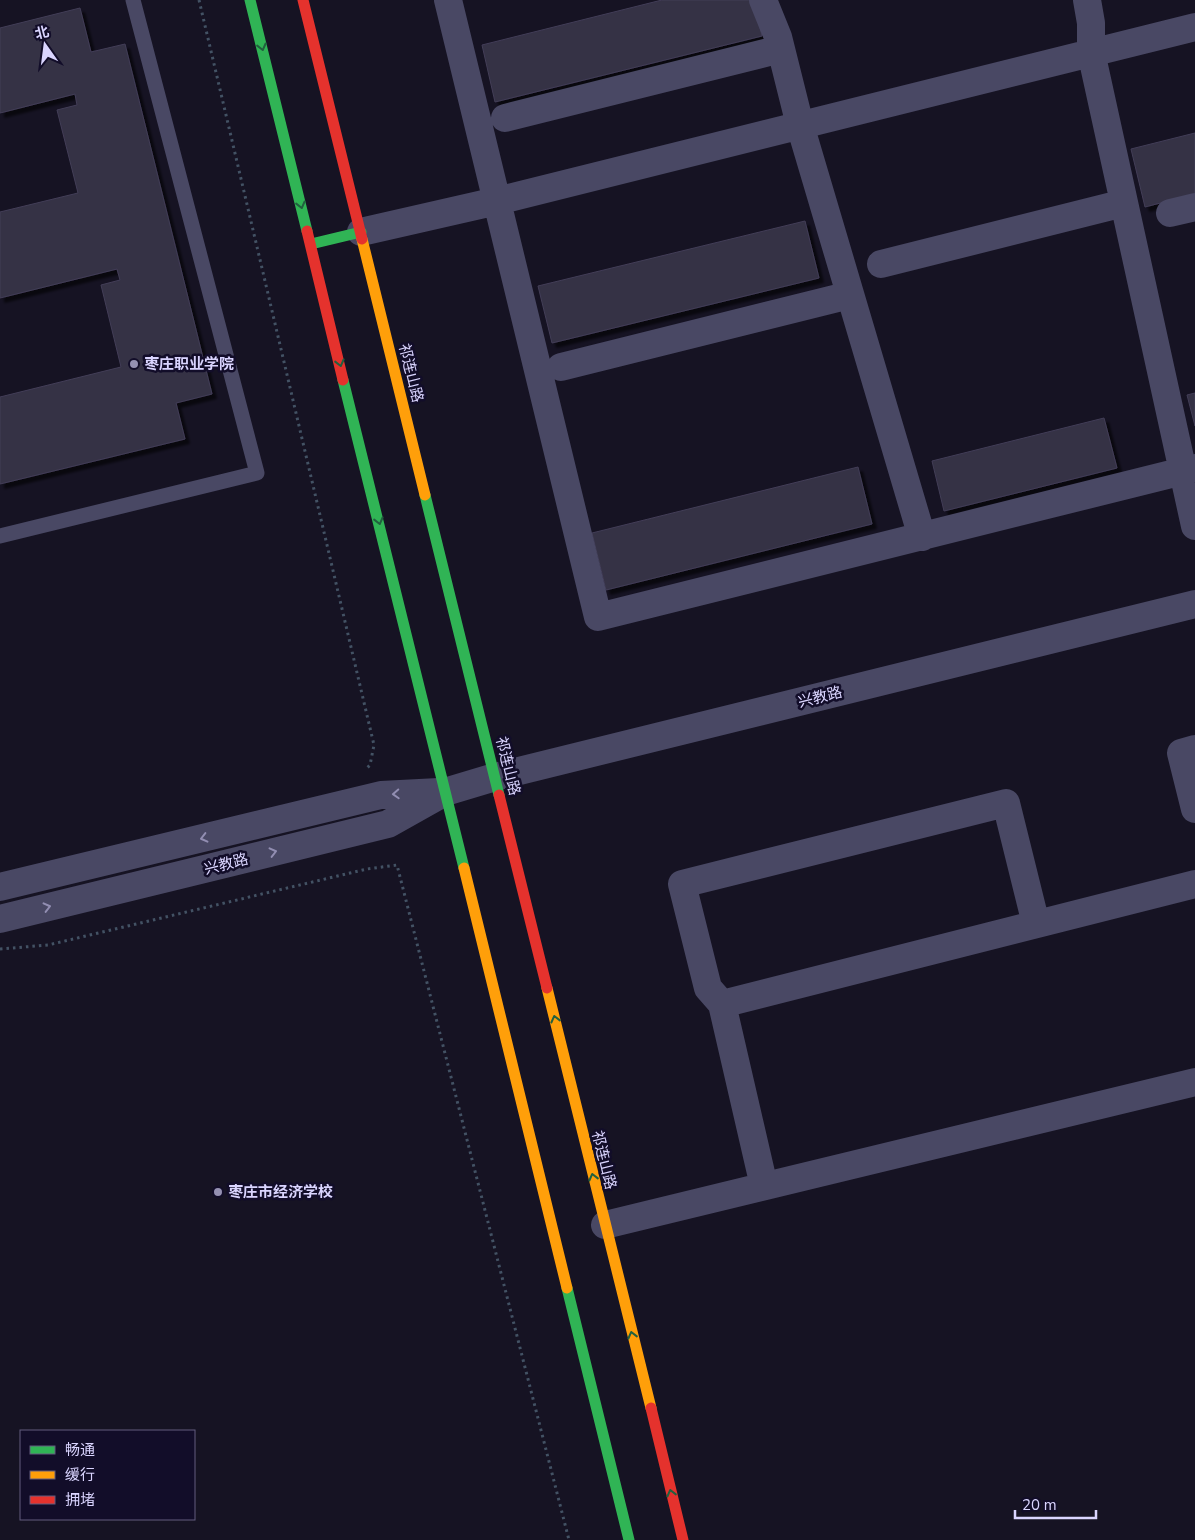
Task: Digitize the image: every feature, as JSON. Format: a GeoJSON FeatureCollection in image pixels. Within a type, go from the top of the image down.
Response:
{"type":"FeatureCollection","features":[{"type":"Feature","properties":{"kind":"main road"},"geometry":{"type":"LineString","coordinates":[[250,0],[630,1540]]}},
{"type":"Feature","properties":{"kind":"main road","name":"祁连山路"},"geometry":{"type":"LineString","coordinates":[[303,0],[683,1540]]}},
{"type":"Feature","properties":{"kind":"main road"},"geometry":{"type":"LineString","coordinates":[[311,244],[361,232]]}},
{"type":"Feature","properties":{"kind":"street"},"geometry":{"type":"LineString","coordinates":[[448,0],[598,617],[1188,470]]}},
{"type":"Feature","properties":{"kind":"street"},"geometry":{"type":"LineString","coordinates":[[762,0],[781,49],[800,125],[922,537]]}},
{"type":"Feature","properties":{"kind":"street"},"geometry":{"type":"LineString","coordinates":[[1087,0],[1091,22],[1092,52],[1124,203],[1188,470],[1195,526]]}},
{"type":"Feature","properties":{"kind":"street"},"geometry":{"type":"LineString","coordinates":[[361,232],[497,201],[1195,26]]}},
{"type":"Feature","properties":{"kind":"street"},"geometry":{"type":"LineString","coordinates":[[505,118],[781,49]]}},
{"type":"Feature","properties":{"kind":"street"},"geometry":{"type":"LineString","coordinates":[[881,264],[1124,203]]}},
{"type":"Feature","properties":{"kind":"street"},"geometry":{"type":"LineString","coordinates":[[561,367],[850,295]]}},
{"type":"Feature","properties":{"kind":"street","name":"兴教路"},"geometry":{"type":"LineString","coordinates":[[0,919],[388,824],[445,792],[495,777],[1195,604]]}},
{"type":"Feature","properties":{"kind":"street"},"geometry":{"type":"LineString","coordinates":[[1195,750],[1181,753],[1195,809]]}},
{"type":"Feature","properties":{"kind":"street","name":"兴教路"},"geometry":{"type":"LineString","coordinates":[[0,887],[381,795],[445,792]]}},
{"type":"Feature","properties":{"kind":"street"},"geometry":{"type":"LineString","coordinates":[[764,1186],[722,1004],[708,988],[682,884],[1006,803],[1036,924]]}},
{"type":"Feature","properties":{"kind":"street"},"geometry":{"type":"LineString","coordinates":[[722,1004],[1195,884]]}},
{"type":"Feature","properties":{"kind":"street"},"geometry":{"type":"LineString","coordinates":[[605,1225],[1195,1082]]}},
{"type":"Feature","properties":{"kind":"lane"},"geometry":{"type":"LineString","coordinates":[[0,536],[257,473],[133,0]]}},
{"type":"Feature","properties":{"kind":"path"},"geometry":{"type":"LineString","coordinates":[[199,0],[374,745],[370,765],[362,774]]}},
{"type":"Feature","properties":{"kind":"path"},"geometry":{"type":"LineString","coordinates":[[0,949],[48,945],[367,869],[397,865],[569,1540]]}},
{"type":"Feature","properties":{"kind":"building"},"geometry":{"type":"Polygon","coordinates":[[[662,0],[753,0],[762,36],[495,102],[482,45],[662,0]]]}},
{"type":"Feature","properties":{"kind":"building"},"geometry":{"type":"Polygon","coordinates":[[[80,8],[91,52],[125,44],[212,394],[176,403],[185,439],[0,484],[0,397],[121,367],[101,285],[120,280],[117,269],[0,298],[0,212],[78,193],[57,110],[77,105],[75,94],[0,113],[0,28],[80,8]]]}},
{"type":"Feature","properties":{"kind":"building"},"geometry":{"type":"Polygon","coordinates":[[[1195,133],[1195,194],[1145,207],[1131,149],[1195,133]]]}},
{"type":"Feature","properties":{"kind":"building"},"geometry":{"type":"Polygon","coordinates":[[[805,221],[819,278],[552,343],[538,286],[805,221]]]}},
{"type":"Feature","properties":{"kind":"building"},"geometry":{"type":"Polygon","coordinates":[[[1195,393],[1195,426],[1187,395],[1195,393]]]}},
{"type":"Feature","properties":{"kind":"building"},"geometry":{"type":"Polygon","coordinates":[[[1104,418],[1117,468],[944,511],[932,461],[1104,418]]]}},
{"type":"Feature","properties":{"kind":"building"},"geometry":{"type":"Polygon","coordinates":[[[858,467],[872,524],[606,590],[592,533],[858,467]]]}},
{"type":"Feature","properties":{"kind":"traffic: fast"},"geometry":{"type":"LineString","coordinates":[[250,0],[307,231]]}},
{"type":"Feature","properties":{"kind":"traffic: fast"},"geometry":{"type":"LineString","coordinates":[[311,244],[361,232]]}},
{"type":"Feature","properties":{"kind":"traffic: fast"},"geometry":{"type":"LineString","coordinates":[[343,380],[464,868]]}},
{"type":"Feature","properties":{"kind":"traffic: fast"},"geometry":{"type":"LineString","coordinates":[[425,495],[499,795]]}},
{"type":"Feature","properties":{"kind":"traffic: fast"},"geometry":{"type":"LineString","coordinates":[[567,1288],[629,1540]]}},
{"type":"Feature","properties":{"kind":"traffic: slow"},"geometry":{"type":"LineString","coordinates":[[362,239],[425,495]]}},
{"type":"Feature","properties":{"kind":"traffic: slow"},"geometry":{"type":"LineString","coordinates":[[464,868],[567,1288]]}},
{"type":"Feature","properties":{"kind":"traffic: slow"},"geometry":{"type":"LineString","coordinates":[[547,988],[651,1408]]}},
{"type":"Feature","properties":{"kind":"traffic: jam"},"geometry":{"type":"LineString","coordinates":[[303,0],[362,239]]}},
{"type":"Feature","properties":{"kind":"traffic: jam"},"geometry":{"type":"LineString","coordinates":[[307,231],[343,380]]}},
{"type":"Feature","properties":{"kind":"traffic: jam"},"geometry":{"type":"LineString","coordinates":[[499,795],[547,988]]}},
{"type":"Feature","properties":{"kind":"traffic: jam"},"geometry":{"type":"LineString","coordinates":[[651,1408],[683,1540]]}},
{"type":"Feature","properties":{"kind":"place","name":"枣庄职业学院"},"geometry":{"type":"Point","coordinates":[134,364]}},
{"type":"Feature","properties":{"kind":"place","name":"枣庄市经济学校"},"geometry":{"type":"Point","coordinates":[218,1192]}}]}
